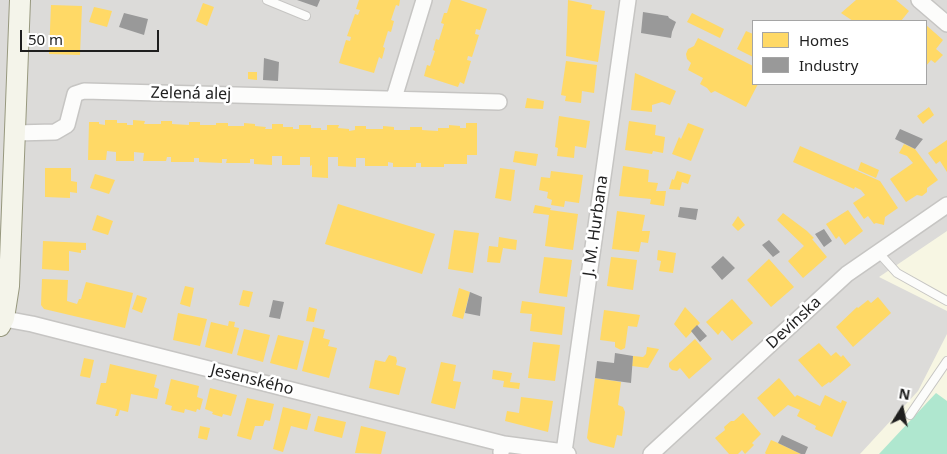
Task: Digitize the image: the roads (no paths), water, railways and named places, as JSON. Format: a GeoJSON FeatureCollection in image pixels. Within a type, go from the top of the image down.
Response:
{"type":"FeatureCollection","features":[{"type":"Feature","properties":{"kind":"main road"},"geometry":{"type":"LineString","coordinates":[[1,320],[8,286],[20,0]]}},
{"type":"Feature","properties":{"kind":"street"},"geometry":{"type":"LineString","coordinates":[[394,98],[424,0]]}},
{"type":"Feature","properties":{"kind":"street","name":"J. M. Hurbana"},"geometry":{"type":"LineString","coordinates":[[566,453],[628,0]]}},
{"type":"Feature","properties":{"kind":"street"},"geometry":{"type":"LineString","coordinates":[[919,0],[947,24]]}},
{"type":"Feature","properties":{"kind":"street","name":"Zelená alej"},"geometry":{"type":"LineString","coordinates":[[15,133],[55,132],[67,125],[75,94],[84,91],[499,102]]}},
{"type":"Feature","properties":{"kind":"street","name":"Devínska"},"geometry":{"type":"LineString","coordinates":[[650,454],[847,274],[947,205]]}},
{"type":"Feature","properties":{"kind":"street","name":"Jesenského"},"geometry":{"type":"LineString","coordinates":[[1,320],[502,449],[566,453]]}},
{"type":"Feature","properties":{"kind":"lane"},"geometry":{"type":"LineString","coordinates":[[267,0],[306,16]]}},
{"type":"Feature","properties":{"kind":"lane"},"geometry":{"type":"LineString","coordinates":[[878,252],[897,273],[947,301]]}},
{"type":"Feature","properties":{"kind":"lane"},"geometry":{"type":"LineString","coordinates":[[910,416],[947,361]]}}]}
